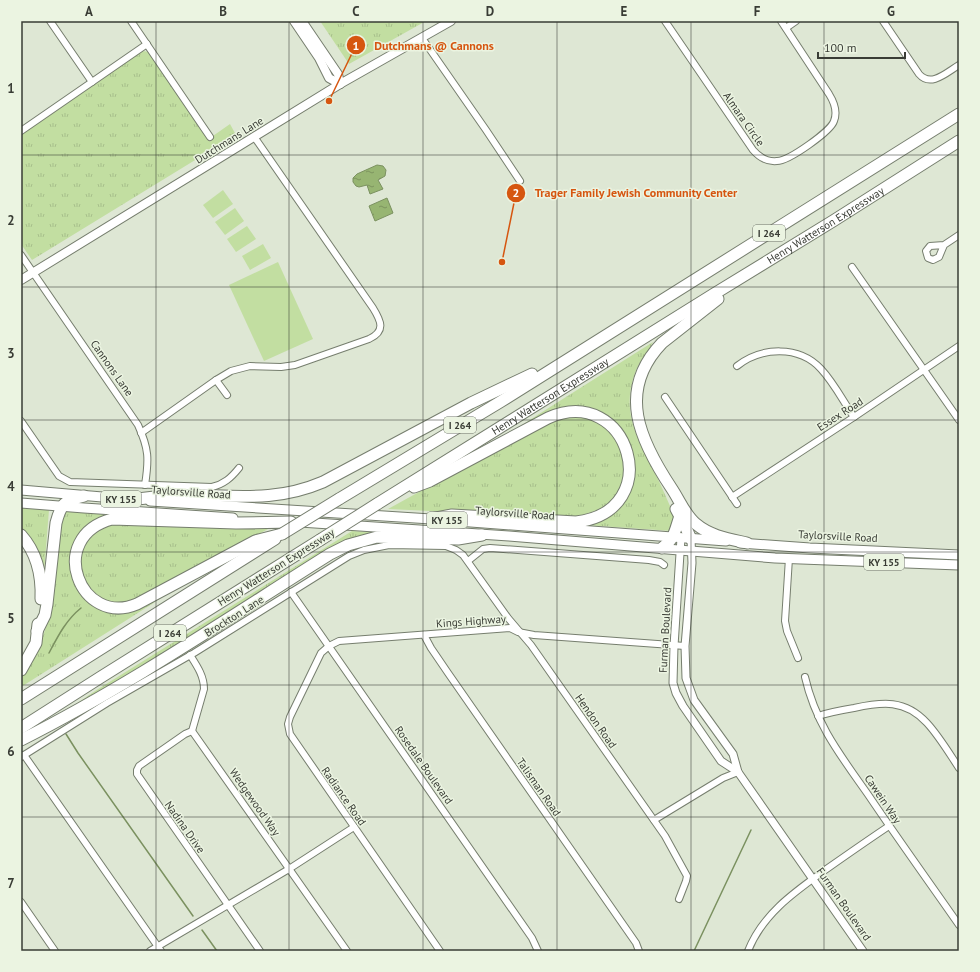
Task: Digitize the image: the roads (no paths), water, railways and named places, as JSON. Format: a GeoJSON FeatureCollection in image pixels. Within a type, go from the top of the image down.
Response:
{"type":"FeatureCollection","features":[{"type":"Feature","properties":{"kind":"highway","name":"Henry Watterson Expressway"},"geometry":{"type":"LineString","coordinates":[[21,699],[282,534],[580,352],[959,114]]}},
{"type":"Feature","properties":{"kind":"highway","name":"Henry Watterson Expressway"},"geometry":{"type":"LineString","coordinates":[[21,728],[714,294],[919,168],[959,141]]}},
{"type":"Feature","properties":{"kind":"highway"},"geometry":{"type":"LineString","coordinates":[[919,168],[959,147]]}},
{"type":"Feature","properties":{"kind":"highway"},"geometry":{"type":"LineString","coordinates":[[747,543],[722,538],[706,531],[696,524],[686,512],[662,474],[645,441],[638,421],[636,396],[643,371],[662,342],[751,272]]}},
{"type":"Feature","properties":{"kind":"highway"},"geometry":{"type":"LineString","coordinates":[[130,500],[180,495],[266,496],[289,493],[309,488],[336,476],[471,403],[580,352]]}},
{"type":"Feature","properties":{"kind":"highway"},"geometry":{"type":"LineString","coordinates":[[382,502],[430,481],[560,413],[581,412],[600,418],[619,434],[626,450],[629,474],[627,484],[615,505],[598,517],[576,522],[452,515],[431,519]]}},
{"type":"Feature","properties":{"kind":"highway"},"geometry":{"type":"LineString","coordinates":[[662,474],[670,497],[686,528],[681,538],[662,548]]}},
{"type":"Feature","properties":{"kind":"highway"},"geometry":{"type":"LineString","coordinates":[[37,631],[45,615],[56,523],[61,506],[69,500],[84,496]]}},
{"type":"Feature","properties":{"kind":"highway"},"geometry":{"type":"LineString","coordinates":[[680,516],[676,530],[681,538]]}},
{"type":"Feature","properties":{"kind":"highway"},"geometry":{"type":"LineString","coordinates":[[282,534],[255,541],[137,604],[128,607],[112,607],[96,601],[84,589],[76,571],[77,553],[81,540],[94,526],[112,519],[236,523],[291,522]]}},
{"type":"Feature","properties":{"kind":"highway"},"geometry":{"type":"LineString","coordinates":[[21,535],[33,551],[40,573],[41,600],[36,643],[21,670]]}},
{"type":"Feature","properties":{"kind":"highway"},"geometry":{"type":"LineString","coordinates":[[21,740],[53,724],[105,694],[348,544],[377,537],[458,539],[482,535]]}},
{"type":"Feature","properties":{"kind":"main road"},"geometry":{"type":"LineString","coordinates":[[294,21],[319,58],[329,78],[340,84]]}},
{"type":"Feature","properties":{"kind":"main road"},"geometry":{"type":"LineString","coordinates":[[302,21],[338,74],[340,84]]}},
{"type":"Feature","properties":{"kind":"main road","name":"Dutchmans Lane"},"geometry":{"type":"LineString","coordinates":[[21,280],[255,138],[340,84],[451,21]]}},
{"type":"Feature","properties":{"kind":"main road","name":"Taylorsville Road"},"geometry":{"type":"LineString","coordinates":[[21,490],[130,500],[431,519],[810,548],[959,555]]}},
{"type":"Feature","properties":{"kind":"main road","name":"Taylorsville Road"},"geometry":{"type":"LineString","coordinates":[[21,503],[789,558],[959,565]]}},
{"type":"Feature","properties":{"kind":"street"},"geometry":{"type":"LineString","coordinates":[[50,21],[92,82]]}},
{"type":"Feature","properties":{"kind":"street"},"geometry":{"type":"LineString","coordinates":[[131,21],[210,137]]}},
{"type":"Feature","properties":{"kind":"street","name":"Almara Circle"},"geometry":{"type":"LineString","coordinates":[[665,21],[753,150],[760,157],[771,161],[778,161],[788,158],[825,132],[832,126],[836,115],[834,104],[829,94],[781,21]]}},
{"type":"Feature","properties":{"kind":"street"},"geometry":{"type":"LineString","coordinates":[[786,28],[796,21]]}},
{"type":"Feature","properties":{"kind":"street"},"geometry":{"type":"LineString","coordinates":[[883,21],[919,74],[924,78],[934,80],[959,65]]}},
{"type":"Feature","properties":{"kind":"street"},"geometry":{"type":"LineString","coordinates":[[422,38],[486,129],[520,181]]}},
{"type":"Feature","properties":{"kind":"street"},"geometry":{"type":"LineString","coordinates":[[21,131],[147,44]]}},
{"type":"Feature","properties":{"kind":"street"},"geometry":{"type":"LineString","coordinates":[[141,433],[231,371],[243,367],[281,367],[301,364],[369,340],[378,334],[380,329],[380,320],[373,308],[255,138]]}},
{"type":"Feature","properties":{"kind":"street"},"geometry":{"type":"LineString","coordinates":[[944,245],[959,235]]}},
{"type":"Feature","properties":{"kind":"street","name":"Cannons Lane"},"geometry":{"type":"LineString","coordinates":[[21,255],[134,420],[146,444],[148,460],[145,485]]}},
{"type":"Feature","properties":{"kind":"street"},"geometry":{"type":"LineString","coordinates":[[852,267],[959,420]]}},
{"type":"Feature","properties":{"kind":"street","name":"Essex Road"},"geometry":{"type":"LineString","coordinates":[[732,497],[959,346]]}},
{"type":"Feature","properties":{"kind":"street"},"geometry":{"type":"LineString","coordinates":[[737,366],[749,358],[769,352],[782,351],[802,356],[821,370],[854,417]]}},
{"type":"Feature","properties":{"kind":"street"},"geometry":{"type":"LineString","coordinates":[[216,380],[226,395]]}},
{"type":"Feature","properties":{"kind":"street"},"geometry":{"type":"LineString","coordinates":[[665,397],[737,504]]}},
{"type":"Feature","properties":{"kind":"street"},"geometry":{"type":"LineString","coordinates":[[21,421],[59,476],[65,480],[76,483],[212,488],[228,480],[239,468]]}},
{"type":"Feature","properties":{"kind":"street","name":"Furman Boulevard"},"geometry":{"type":"LineString","coordinates":[[681,538],[673,682],[676,693],[689,716],[721,761],[738,772]]}},
{"type":"Feature","properties":{"kind":"street","name":"Furman Boulevard"},"geometry":{"type":"LineString","coordinates":[[681,538],[691,551],[692,563],[685,646],[685,670],[691,693],[733,754],[738,772],[863,951]]}},
{"type":"Feature","properties":{"kind":"street","name":"Brockton Lane"},"geometry":{"type":"LineString","coordinates":[[23,756],[95,710],[190,655],[349,556],[364,550],[381,546],[446,546],[456,550],[468,561]]}},
{"type":"Feature","properties":{"kind":"street"},"geometry":{"type":"LineString","coordinates":[[468,561],[483,549],[490,548],[649,560],[660,562],[664,565]]}},
{"type":"Feature","properties":{"kind":"street"},"geometry":{"type":"LineString","coordinates":[[789,558],[785,621],[787,631],[798,658]]}},
{"type":"Feature","properties":{"kind":"street","name":"Hendon Road"},"geometry":{"type":"LineString","coordinates":[[468,561],[518,632],[531,645],[664,836],[687,876],[679,899]]}},
{"type":"Feature","properties":{"kind":"street","name":"Rosedale Boulevard"},"geometry":{"type":"LineString","coordinates":[[291,592],[532,938],[538,951]]}},
{"type":"Feature","properties":{"kind":"street","name":"Kings Highway"},"geometry":{"type":"LineString","coordinates":[[329,646],[339,641],[510,628],[518,632],[534,635],[685,646]]}},
{"type":"Feature","properties":{"kind":"street","name":"Talisman Road"},"geometry":{"type":"LineString","coordinates":[[424,635],[448,673],[636,943],[639,951]]}},
{"type":"Feature","properties":{"kind":"street","name":"Radiance Road"},"geometry":{"type":"LineString","coordinates":[[329,646],[323,650],[314,667],[290,717],[288,730],[293,740],[440,951]]}},
{"type":"Feature","properties":{"kind":"street"},"geometry":{"type":"LineString","coordinates":[[190,655],[204,682],[204,689],[192,731]]}},
{"type":"Feature","properties":{"kind":"street","name":"Cawein Way"},"geometry":{"type":"LineString","coordinates":[[805,677],[813,706],[830,740],[888,826],[959,925]]}},
{"type":"Feature","properties":{"kind":"street"},"geometry":{"type":"LineString","coordinates":[[818,716],[884,702],[902,705],[914,711],[927,723],[959,768]]}},
{"type":"Feature","properties":{"kind":"street","name":"Wedgewood Way"},"geometry":{"type":"LineString","coordinates":[[192,731],[347,951]]}},
{"type":"Feature","properties":{"kind":"street","name":"Nadina Drive"},"geometry":{"type":"LineString","coordinates":[[192,731],[139,766],[137,774],[260,951]]}},
{"type":"Feature","properties":{"kind":"street"},"geometry":{"type":"LineString","coordinates":[[23,756],[160,949]]}},
{"type":"Feature","properties":{"kind":"street"},"geometry":{"type":"LineString","coordinates":[[654,820],[723,778],[738,772]]}},
{"type":"Feature","properties":{"kind":"street"},"geometry":{"type":"LineString","coordinates":[[748,951],[767,918],[780,904],[888,826]]}},
{"type":"Feature","properties":{"kind":"street"},"geometry":{"type":"LineString","coordinates":[[150,951],[160,949],[354,827]]}},
{"type":"Feature","properties":{"kind":"street"},"geometry":{"type":"LineString","coordinates":[[21,902],[55,951]]}},
{"type":"Feature","properties":{"kind":"water"},"geometry":{"type":"Polygon","coordinates":[[[377,165],[383,166],[386,170],[385,176],[378,180],[383,189],[370,194],[367,185],[359,187],[356,186],[353,182],[353,178],[357,174],[377,165]]]}},
{"type":"Feature","properties":{"kind":"water"},"geometry":{"type":"Polygon","coordinates":[[[387,198],[393,213],[375,221],[369,206],[387,198]]]}},
{"type":"Feature","properties":{"kind":"waterway"},"geometry":{"type":"LineString","coordinates":[[49,653],[59,634],[81,608]]}},
{"type":"Feature","properties":{"kind":"waterway"},"geometry":{"type":"LineString","coordinates":[[66,734],[193,916]]}},
{"type":"Feature","properties":{"kind":"waterway"},"geometry":{"type":"LineString","coordinates":[[694,951],[751,830]]}},
{"type":"Feature","properties":{"kind":"waterway"},"geometry":{"type":"LineString","coordinates":[[202,930],[217,951]]}},
{"type":"Feature","properties":{"kind":"place","name":"Dutchmans @ Cannons"},"geometry":{"type":"Point","coordinates":[329,101]}},
{"type":"Feature","properties":{"kind":"place","name":"Trager Family Jewish Community Center"},"geometry":{"type":"Point","coordinates":[502,262]}}]}
